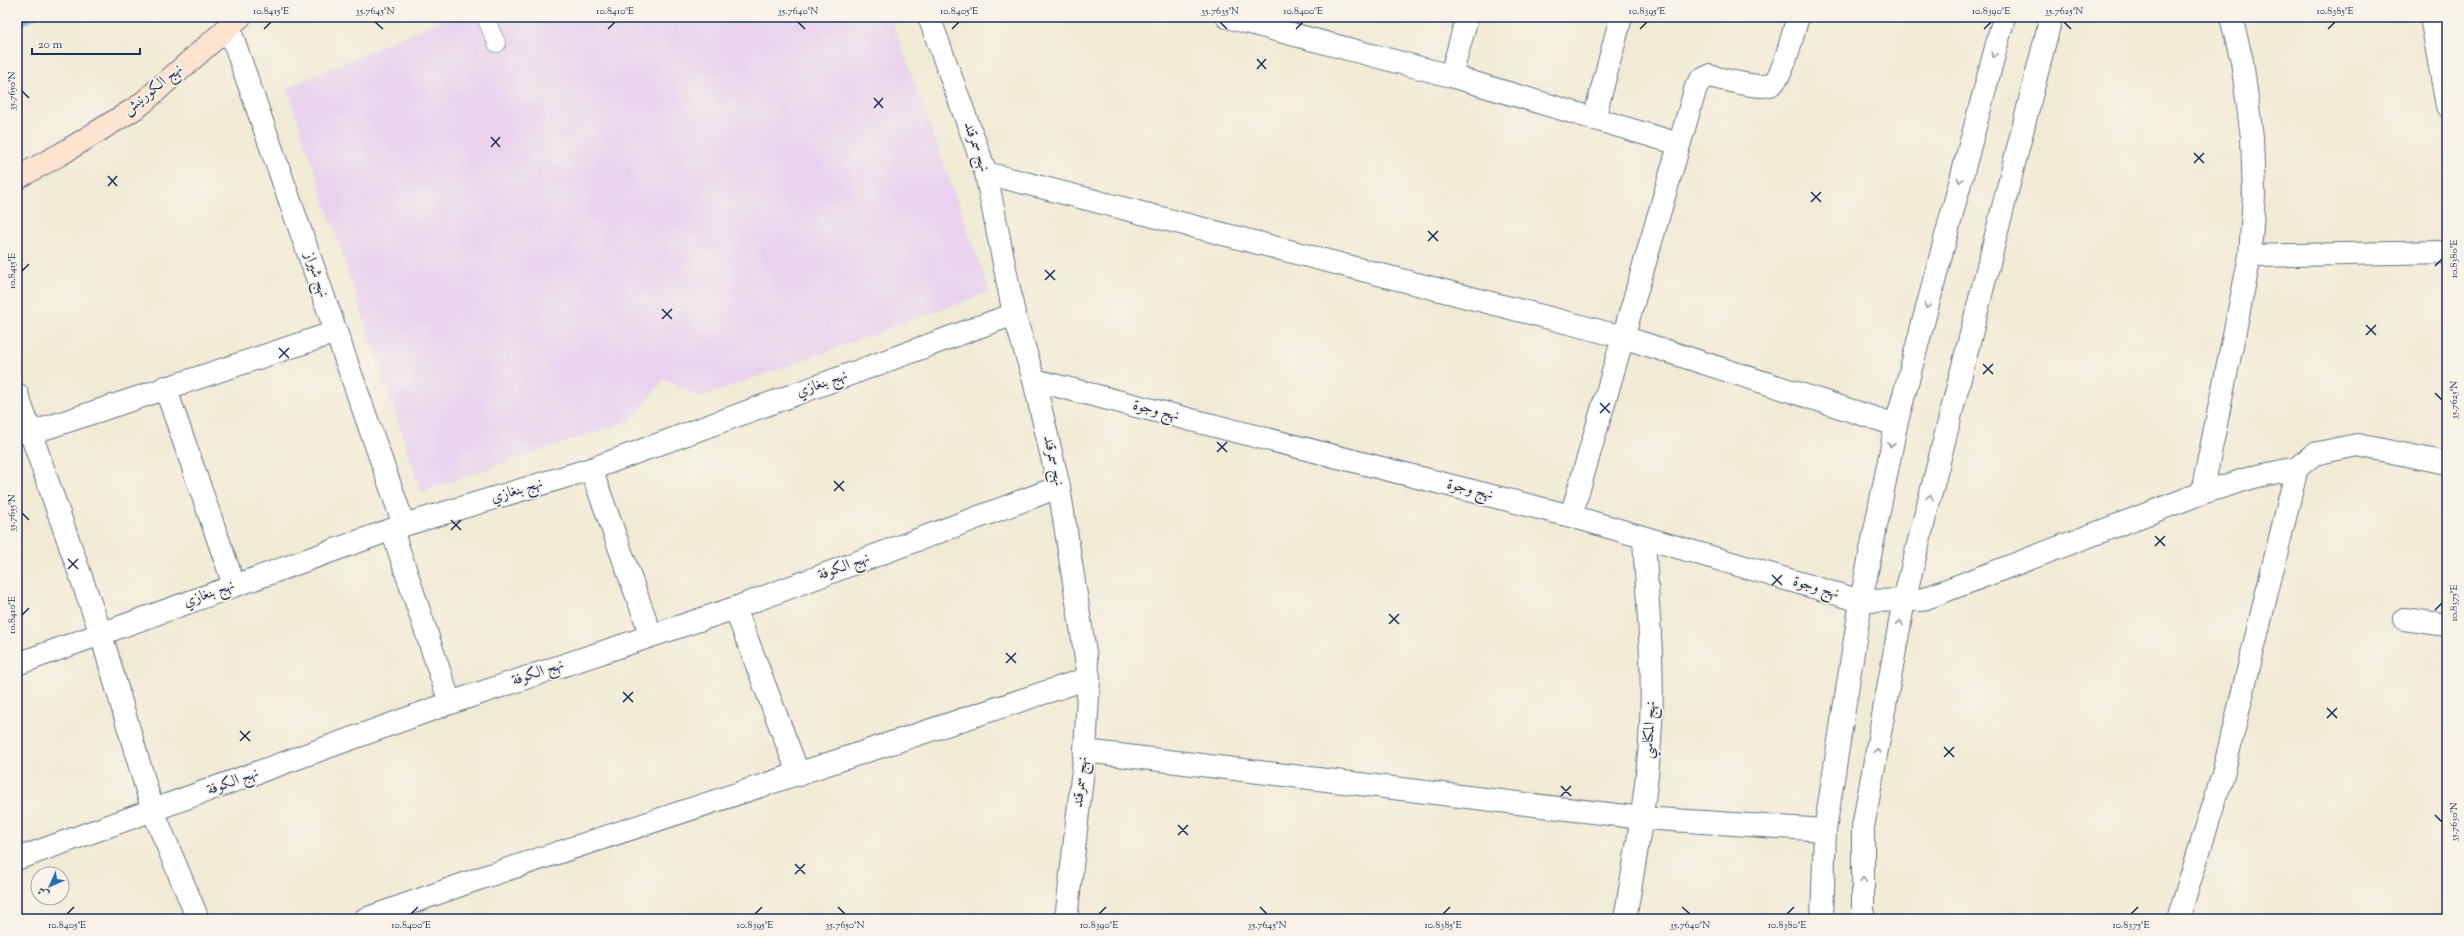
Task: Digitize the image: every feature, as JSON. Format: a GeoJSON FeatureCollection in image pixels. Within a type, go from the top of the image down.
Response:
{"type":"FeatureCollection","features":[{"type":"Feature","properties":{"kind":"main road","name":"نهج الكورنيش"},"geometry":{"type":"LineString","coordinates":[[17,178],[61,154],[139,106],[234,21]]}},
{"type":"Feature","properties":{"kind":"street","name":"نهج سمرقند"},"geometry":{"type":"LineString","coordinates":[[929,17],[986,173],[1014,314],[1034,380],[1060,487],[1089,678],[1084,751],[1066,919]]}},
{"type":"Feature","properties":{"kind":"street"},"geometry":{"type":"LineString","coordinates":[[1227,17],[1276,23],[1678,144]]}},
{"type":"Feature","properties":{"kind":"street"},"geometry":{"type":"LineString","coordinates":[[1451,76],[1467,17]]}},
{"type":"Feature","properties":{"kind":"street"},"geometry":{"type":"LineString","coordinates":[[1594,119],[1621,17]]}},
{"type":"Feature","properties":{"kind":"street"},"geometry":{"type":"LineString","coordinates":[[1571,516],[1678,144],[1696,88],[1701,80],[1709,76],[1761,86],[1771,85],[1779,78],[1798,17]]}},
{"type":"Feature","properties":{"kind":"street"},"geometry":{"type":"LineString","coordinates":[[1822,919],[1826,830],[1861,601],[1896,424],[2004,17]]}},
{"type":"Feature","properties":{"kind":"street"},"geometry":{"type":"LineString","coordinates":[[1863,919],[1863,827],[1904,600],[2051,17]]}},
{"type":"Feature","properties":{"kind":"street"},"geometry":{"type":"LineString","coordinates":[[2202,493],[2250,256],[2254,195],[2252,137],[2242,61],[2232,17]]}},
{"type":"Feature","properties":{"kind":"street"},"geometry":{"type":"LineString","coordinates":[[2431,17],[2447,106]]}},
{"type":"Feature","properties":{"kind":"street","name":"نهج شيراز"},"geometry":{"type":"LineString","coordinates":[[234,21],[336,332],[398,528],[450,703]]}},
{"type":"Feature","properties":{"kind":"street"},"geometry":{"type":"LineString","coordinates":[[986,173],[1623,338],[1896,424]]}},
{"type":"Feature","properties":{"kind":"street"},"geometry":{"type":"LineString","coordinates":[[2250,256],[2447,252]]}},
{"type":"Feature","properties":{"kind":"street","name":"نهج بنغازي"},"geometry":{"type":"LineString","coordinates":[[17,664],[234,585],[398,528],[591,469],[1014,314]]}},
{"type":"Feature","properties":{"kind":"street"},"geometry":{"type":"LineString","coordinates":[[24,432],[336,332]]}},
{"type":"Feature","properties":{"kind":"street","name":"نهج وجوة"},"geometry":{"type":"LineString","coordinates":[[1034,380],[1571,516],[1861,601],[1921,600],[2202,493],[2254,477],[2297,468]]}},
{"type":"Feature","properties":{"kind":"street"},"geometry":{"type":"LineString","coordinates":[[165,387],[234,585]]}},
{"type":"Feature","properties":{"kind":"street"},"geometry":{"type":"LineString","coordinates":[[17,394],[24,432],[101,634],[153,811],[198,919]]}},
{"type":"Feature","properties":{"kind":"street"},"geometry":{"type":"LineString","coordinates":[[2178,919],[2223,774],[2297,468],[2314,454],[2357,445],[2447,463]]}},
{"type":"Feature","properties":{"kind":"street"},"geometry":{"type":"LineString","coordinates":[[591,469],[651,635]]}},
{"type":"Feature","properties":{"kind":"street","name":"نهج الكوفة"},"geometry":{"type":"LineString","coordinates":[[17,859],[450,703],[735,608],[1060,487]]}},
{"type":"Feature","properties":{"kind":"street","name":"نهج المكناسي"},"geometry":{"type":"LineString","coordinates":[[1625,919],[1642,818],[1648,767],[1652,694],[1644,538]]}},
{"type":"Feature","properties":{"kind":"street"},"geometry":{"type":"LineString","coordinates":[[735,608],[799,775]]}},
{"type":"Feature","properties":{"kind":"street"},"geometry":{"type":"LineString","coordinates":[[2404,619],[2447,625]]}},
{"type":"Feature","properties":{"kind":"street"},"geometry":{"type":"LineString","coordinates":[[365,919],[485,877],[799,775],[1089,678]]}},
{"type":"Feature","properties":{"kind":"street"},"geometry":{"type":"LineString","coordinates":[[1084,751],[1642,818],[1826,830]]}},
{"type":"Feature","properties":{"kind":"lane"},"geometry":{"type":"LineString","coordinates":[[485,17],[497,44]]}},
{"type":"Feature","properties":{"kind":"shaded area"},"geometry":{"type":"Polygon","coordinates":[[[447,17],[891,17],[990,292],[699,398],[665,379],[631,420],[421,492],[287,88],[447,17]]]}},
{"type":"Feature","properties":{"kind":"water"},"geometry":{"type":"Polygon","coordinates":[[[17,17],[37,17],[17,27],[17,17]]]}}]}
